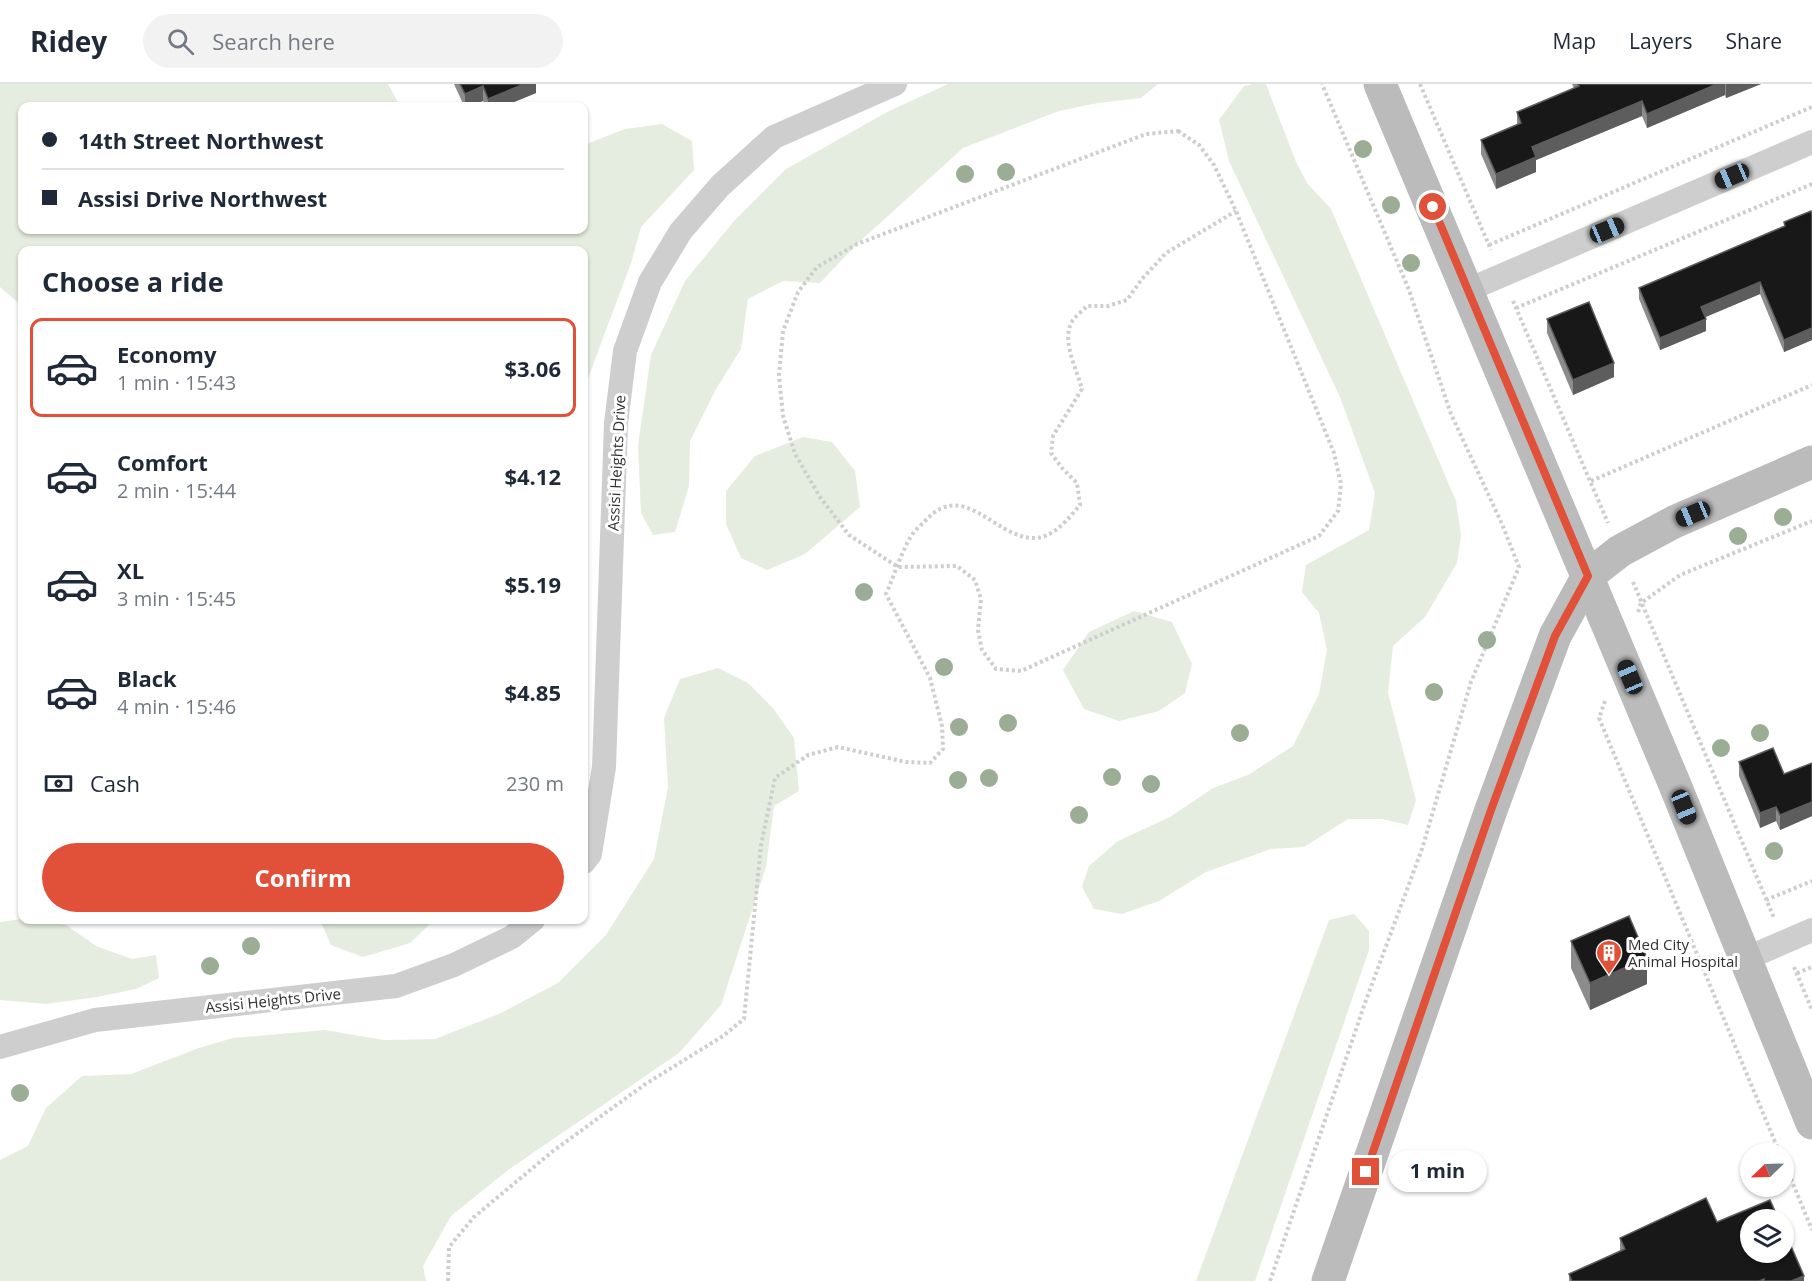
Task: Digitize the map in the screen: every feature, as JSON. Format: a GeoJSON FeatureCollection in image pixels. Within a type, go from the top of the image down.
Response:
{"type":"FeatureCollection","features":[{"type":"Feature","properties":{"kind":"street","name":"Assisi Heights Drive"},"geometry":{"type":"LineString","coordinates":[[588,857],[604,767],[615,423],[625,351],[650,282],[681,231],[720,186],[774,136],[895,84]]}},
{"type":"Feature","properties":{"kind":"street"},"geometry":{"type":"LineString","coordinates":[[1380,84],[1588,576],[1812,1123]]}},
{"type":"Feature","properties":{"kind":"street"},"geometry":{"type":"LineString","coordinates":[[1468,290],[1812,142]]}},
{"type":"Feature","properties":{"kind":"street"},"geometry":{"type":"LineString","coordinates":[[1328,1281],[1491,810],[1555,636],[1588,576],[1620,551],[1674,522],[1812,462]]}},
{"type":"Feature","properties":{"kind":"street","name":"Assisi Heights Drive"},"geometry":{"type":"LineString","coordinates":[[0,1047],[95,1020],[396,986],[454,965],[512,938],[528,924]]}},
{"type":"Feature","properties":{"kind":"street"},"geometry":{"type":"LineString","coordinates":[[1745,959],[1812,930]]}},
{"type":"Feature","properties":{"kind":"path"},"geometry":{"type":"LineString","coordinates":[[1270,1281],[1365,1003],[1422,849],[1471,682],[1519,567],[1502,524],[1451,414],[1409,290],[1322,84]]}},
{"type":"Feature","properties":{"kind":"path"},"geometry":{"type":"LineString","coordinates":[[1420,84],[1489,245],[1812,107]]}},
{"type":"Feature","properties":{"kind":"path"},"geometry":{"type":"LineString","coordinates":[[1178,131],[1199,145],[1214,165],[1236,211],[1334,453],[1341,484],[1338,511],[1319,536],[1021,671],[996,669],[982,650],[978,630],[981,598],[975,580],[957,566],[898,567],[849,535],[820,497],[795,454],[783,416],[778,375],[783,331],[798,292],[818,267],[857,244],[1146,134],[1178,131]]}},
{"type":"Feature","properties":{"kind":"path"},"geometry":{"type":"LineString","coordinates":[[1812,184],[1516,308],[1591,481],[1812,385]]}},
{"type":"Feature","properties":{"kind":"path"},"geometry":{"type":"LineString","coordinates":[[448,1281],[449,1246],[474,1217],[562,1144],[644,1085],[723,1036],[744,1019],[761,845],[775,778],[808,755],[838,747],[906,762],[930,763],[943,749],[942,726],[930,678],[886,594],[910,537],[932,513],[952,504],[979,512],[1019,537],[1039,538],[1051,533],[1066,522],[1080,505],[1077,483],[1062,468],[1052,453],[1053,436],[1082,389],[1077,368],[1067,345],[1072,321],[1087,306],[1108,306],[1127,300],[1142,279],[1166,253],[1236,211]]}},
{"type":"Feature","properties":{"kind":"path"},"geometry":{"type":"LineString","coordinates":[[1812,521],[1680,575],[1641,603],[1766,900],[1812,881]]}},
{"type":"Feature","properties":{"kind":"path"},"geometry":{"type":"LineString","coordinates":[[1599,718],[1775,1143]]}},
{"type":"Feature","properties":{"kind":"path"},"geometry":{"type":"LineString","coordinates":[[1812,967],[1797,973],[1812,1011]]}},
{"type":"Feature","properties":{"kind":"path"},"geometry":{"type":"LineString","coordinates":[[1794,1186],[1812,1230]]}},
{"type":"Feature","properties":{"kind":"shaded area"},"geometry":{"type":"Polygon","coordinates":[[[0,84],[388,84],[398,102],[18,102],[18,234],[588,234],[588,143],[625,129],[662,124],[692,141],[694,170],[641,227],[631,263],[588,378],[588,246],[18,246],[18,303],[0,287],[0,84]]]}},
{"type":"Feature","properties":{"kind":"shaded area"},"geometry":{"type":"Polygon","coordinates":[[[948,84],[1158,84],[1141,98],[1059,111],[963,148],[857,244],[820,283],[783,281],[748,299],[741,349],[716,389],[690,441],[689,486],[675,532],[653,535],[641,513],[638,446],[651,355],[685,281],[734,221],[786,169],[889,111],[948,84]]]}},
{"type":"Feature","properties":{"kind":"shaded area"},"geometry":{"type":"Polygon","coordinates":[[[1266,84],[1296,162],[1307,183],[1331,209],[1456,501],[1461,536],[1457,563],[1425,617],[1393,646],[1388,693],[1416,800],[1408,825],[1382,819],[1348,819],[1304,847],[1271,849],[1206,872],[1159,901],[1122,914],[1094,909],[1082,887],[1089,866],[1118,841],[1170,817],[1213,788],[1248,775],[1293,746],[1319,694],[1327,650],[1319,613],[1302,592],[1306,565],[1369,530],[1375,493],[1340,397],[1229,161],[1219,120],[1244,86],[1266,84]]]}},
{"type":"Feature","properties":{"kind":"shaded area"},"geometry":{"type":"Polygon","coordinates":[[[803,437],[832,442],[855,471],[860,507],[805,554],[767,570],[741,558],[726,524],[726,491],[755,456],[803,437]]]}},
{"type":"Feature","properties":{"kind":"shaded area"},"geometry":{"type":"Polygon","coordinates":[[[1134,611],[1172,622],[1192,664],[1185,693],[1159,711],[1119,721],[1084,709],[1063,670],[1089,632],[1134,611]]]}},
{"type":"Feature","properties":{"kind":"shaded area"},"geometry":{"type":"Polygon","coordinates":[[[718,668],[748,683],[773,708],[794,738],[799,791],[774,806],[766,867],[721,1005],[679,1053],[508,1170],[451,1216],[423,1266],[426,1281],[0,1281],[0,1160],[28,1146],[46,1108],[82,1076],[131,1074],[199,1048],[233,1038],[325,1030],[384,1040],[435,1039],[499,1014],[558,983],[606,935],[654,859],[668,787],[664,718],[680,679],[718,668]]]}},
{"type":"Feature","properties":{"kind":"shaded area"},"geometry":{"type":"Polygon","coordinates":[[[1354,914],[1369,931],[1369,950],[1255,1281],[1196,1281],[1329,920],[1354,914]]]}},
{"type":"Feature","properties":{"kind":"shaded area"},"geometry":{"type":"Polygon","coordinates":[[[18,920],[18,924],[66,925],[96,946],[132,959],[156,955],[159,978],[136,989],[97,997],[46,1004],[0,1000],[0,922],[18,920]]]}},
{"type":"Feature","properties":{"kind":"shaded area"},"geometry":{"type":"Polygon","coordinates":[[[322,924],[430,924],[410,943],[363,957],[331,945],[322,924]]]}},
{"type":"Feature","properties":{"kind":"building"},"geometry":{"type":"Polygon","coordinates":[[[460,84],[524,84],[488,99],[483,86],[465,94],[460,84]]]}},
{"type":"Feature","properties":{"kind":"building"},"geometry":{"type":"Polygon","coordinates":[[[1578,84],[1717,84],[1647,114],[1642,101],[1532,147],[1536,157],[1496,174],[1481,140],[1521,123],[1517,112],[1579,86],[1578,84]]]}},
{"type":"Feature","properties":{"kind":"building"},"geometry":{"type":"Polygon","coordinates":[[[1811,211],[1812,328],[1784,340],[1760,282],[1701,307],[1706,319],[1660,338],[1639,288],[1785,226],[1784,222],[1811,211]]]}},
{"type":"Feature","properties":{"kind":"building"},"geometry":{"type":"Polygon","coordinates":[[[1589,302],[1614,363],[1573,380],[1547,319],[1589,302]]]}},
{"type":"Feature","properties":{"kind":"building"},"geometry":{"type":"Polygon","coordinates":[[[1773,748],[1784,774],[1812,763],[1812,802],[1780,815],[1776,807],[1760,813],[1739,762],[1773,748]]]}},
{"type":"Feature","properties":{"kind":"building"},"geometry":{"type":"Polygon","coordinates":[[[1629,916],[1647,958],[1590,983],[1571,941],[1629,916]]]}},
{"type":"Feature","properties":{"kind":"building"},"geometry":{"type":"Polygon","coordinates":[[[1706,1198],[1717,1222],[1740,1212],[1740,1263],[1794,1263],[1794,1253],[1804,1276],[1791,1281],[1764,1281],[1764,1279],[1759,1281],[1572,1281],[1569,1274],[1625,1249],[1620,1238],[1706,1198]]]}},
{"type":"Feature","properties":{"kind":"building"},"geometry":{"type":"Polygon","coordinates":[[[1770,1200],[1774,1209],[1748,1209],[1770,1200]]]}},
{"type":"Feature","properties":{"kind":"place","name":"Med City Animal Hospital"},"geometry":{"type":"Point","coordinates":[1609,976]}},
{"type":"Feature","properties":{"kind":"route"},"geometry":{"type":"LineString","coordinates":[[1366,1172],[1491,810],[1555,636],[1588,576],[1433,207]]}}]}
